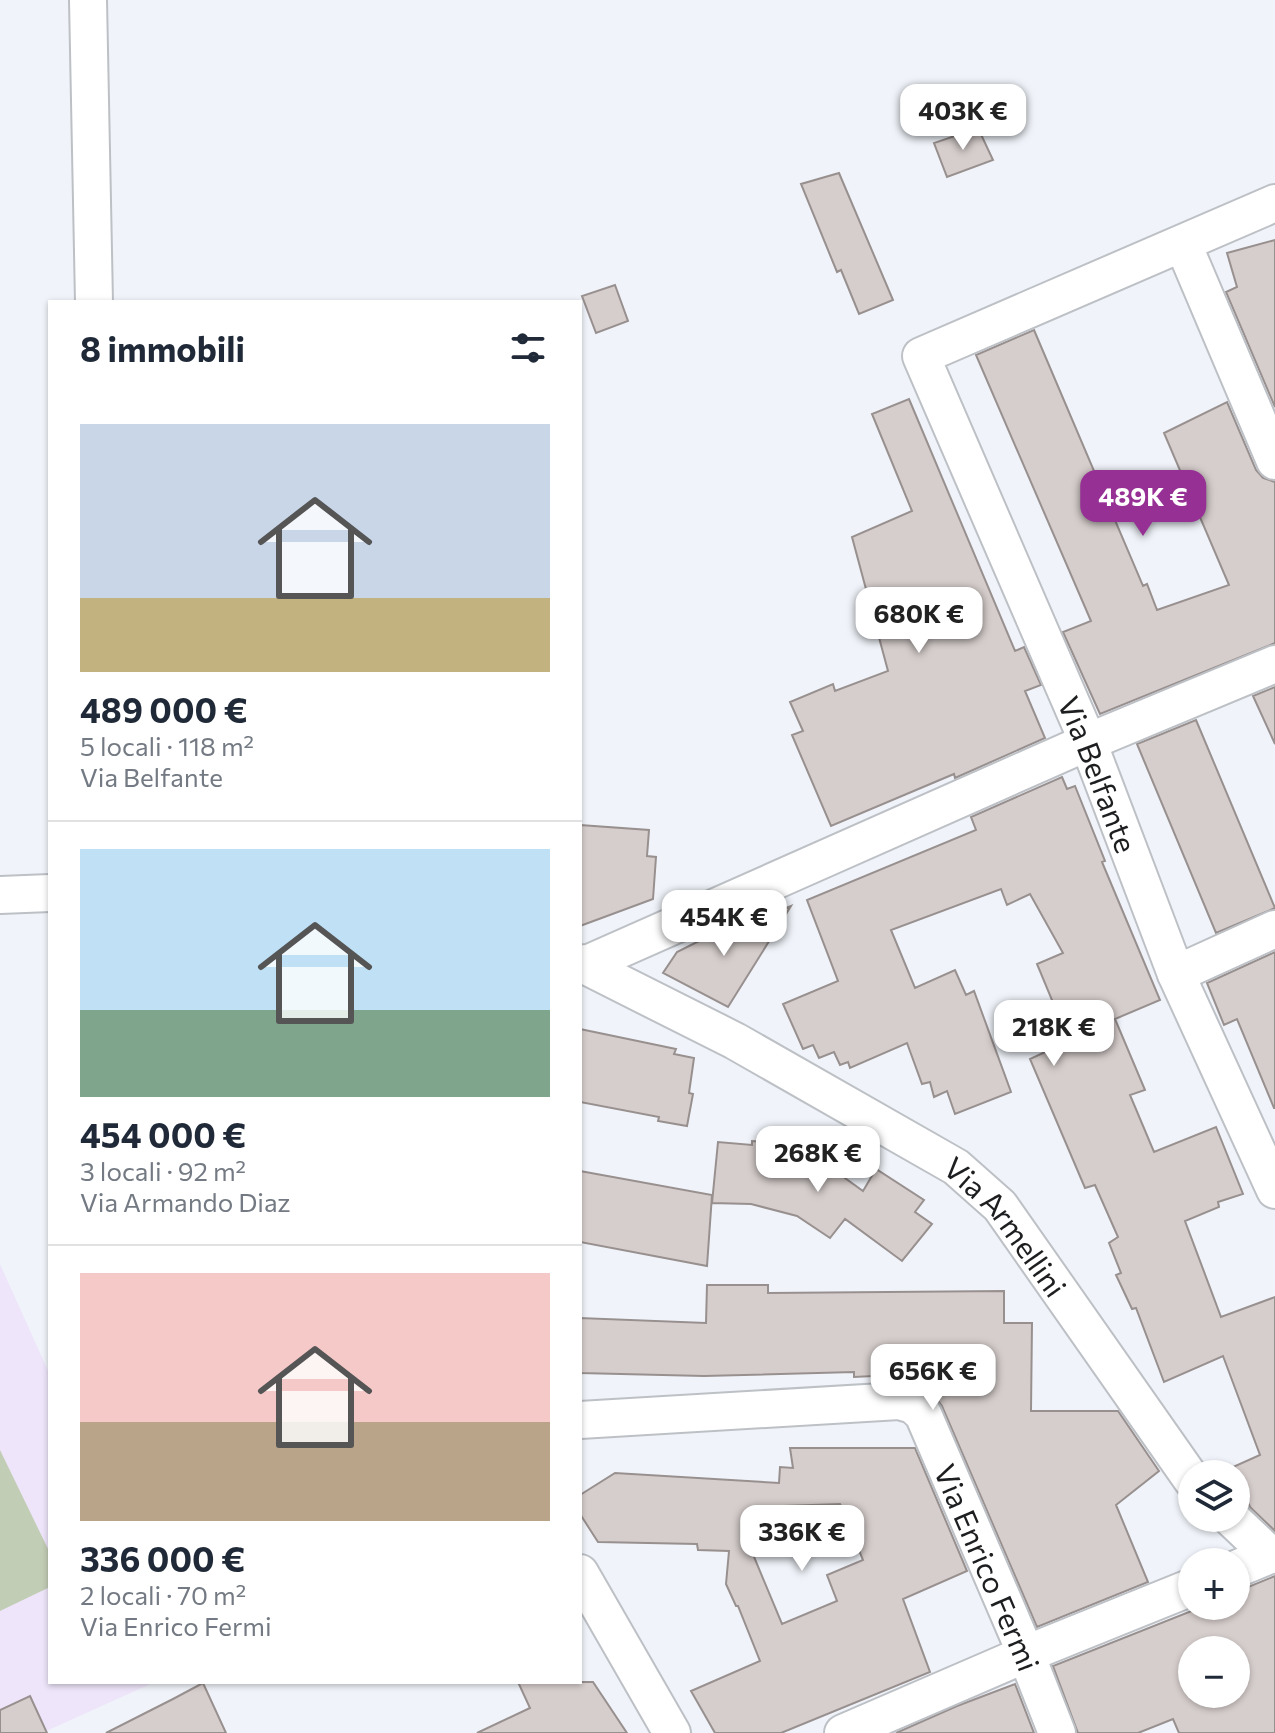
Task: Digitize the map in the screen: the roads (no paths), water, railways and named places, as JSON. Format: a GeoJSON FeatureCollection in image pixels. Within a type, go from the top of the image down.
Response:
{"type":"FeatureCollection","features":[{"type":"Feature","properties":{"kind":"street"},"geometry":{"type":"LineString","coordinates":[[88,0],[94,300]]}},
{"type":"Feature","properties":{"kind":"street"},"geometry":{"type":"LineString","coordinates":[[1275,203],[1183,244],[1275,461]]}},
{"type":"Feature","properties":{"kind":"street","name":"Via Belfante"},"geometry":{"type":"LineString","coordinates":[[1183,244],[921,356],[1088,742],[1176,974],[1273,1180]]}},
{"type":"Feature","properties":{"kind":"street"},"geometry":{"type":"LineString","coordinates":[[583,964],[1088,742],[1275,664]]}},
{"type":"Feature","properties":{"kind":"street"},"geometry":{"type":"LineString","coordinates":[[0,895],[48,893]]}},
{"type":"Feature","properties":{"kind":"street"},"geometry":{"type":"LineString","coordinates":[[1176,974],[1275,929]]}},
{"type":"Feature","properties":{"kind":"street","name":"Via Armellini"},"geometry":{"type":"LineString","coordinates":[[583,964],[735,1041],[956,1167],[1000,1206],[1178,1460]]}},
{"type":"Feature","properties":{"kind":"street","name":"Via Enrico Fermi"},"geometry":{"type":"LineString","coordinates":[[582,1420],[899,1401],[913,1405],[923,1414],[1057,1733]]}},
{"type":"Feature","properties":{"kind":"street"},"geometry":{"type":"LineString","coordinates":[[1247,1532],[1272,1554],[1250,1563]]}},
{"type":"Feature","properties":{"kind":"street"},"geometry":{"type":"LineString","coordinates":[[582,1576],[672,1733]]}},
{"type":"Feature","properties":{"kind":"street"},"geometry":{"type":"LineString","coordinates":[[843,1733],[1178,1593]]}}]}
